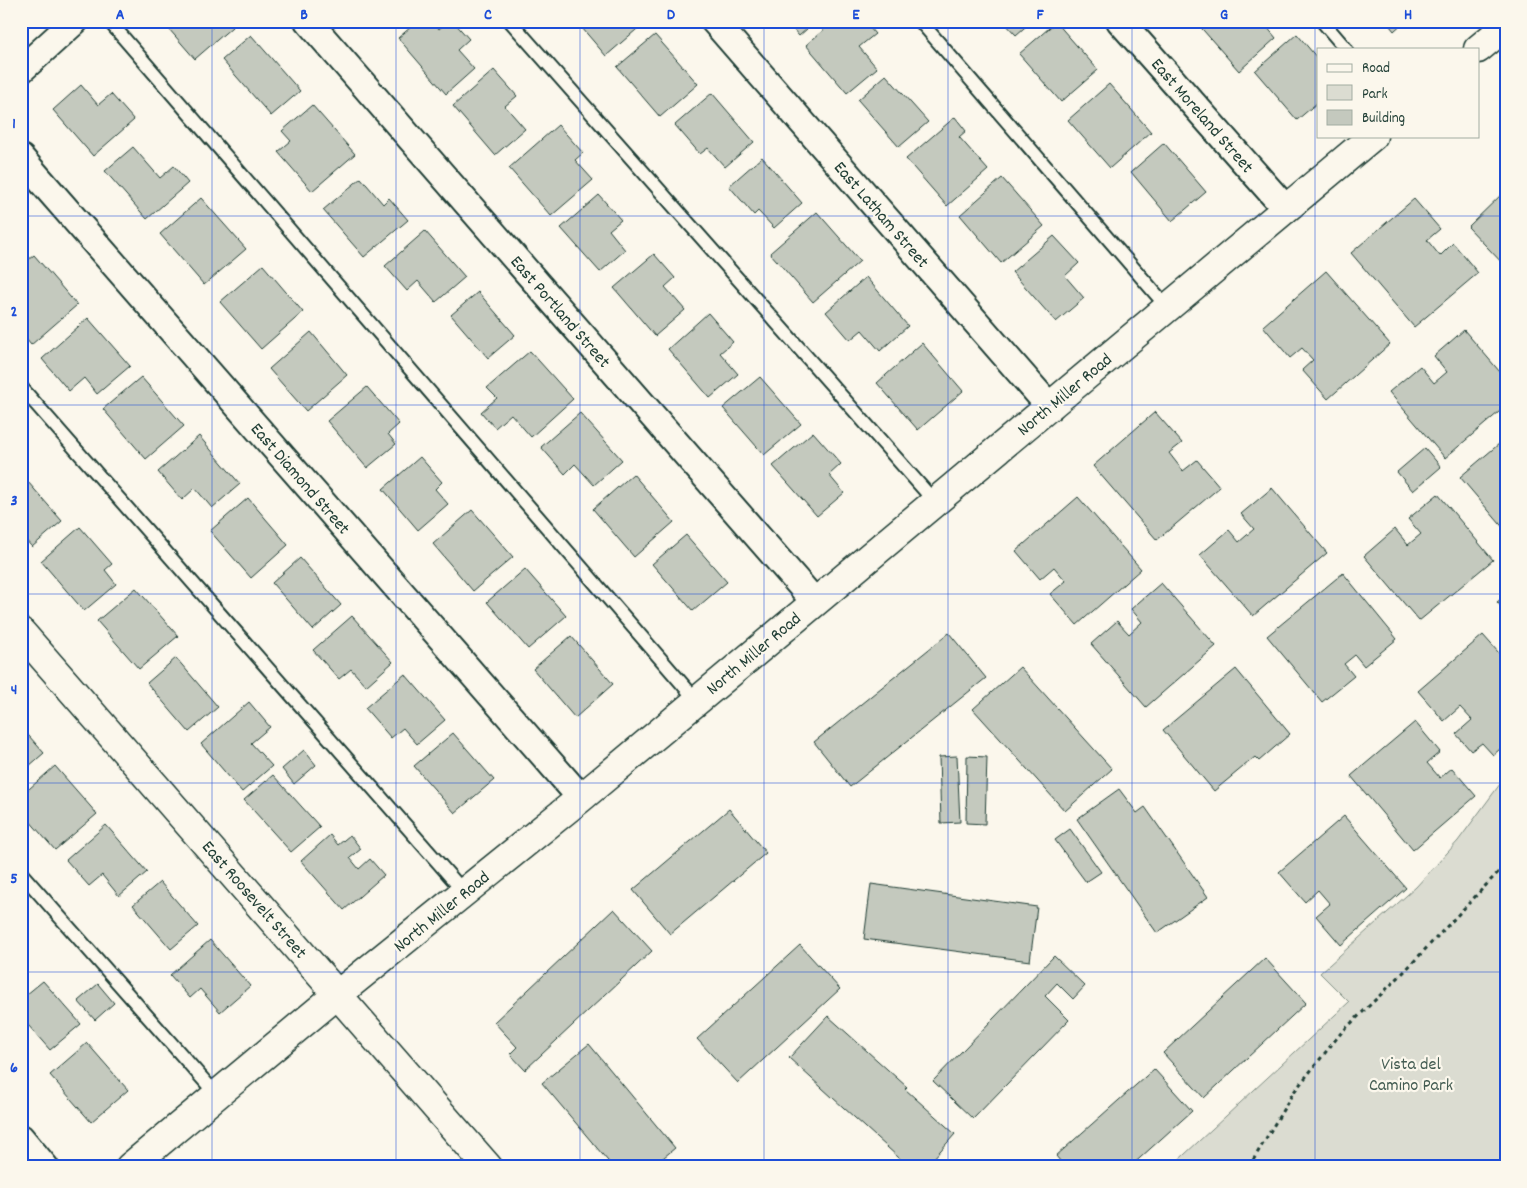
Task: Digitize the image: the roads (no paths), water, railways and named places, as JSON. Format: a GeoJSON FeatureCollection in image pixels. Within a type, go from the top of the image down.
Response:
{"type":"FeatureCollection","features":[{"type":"Feature","properties":{"kind":"street"},"geometry":{"type":"LineString","coordinates":[[21,70],[75,21]]}},
{"type":"Feature","properties":{"kind":"street","name":"East Portland Street"},"geometry":{"type":"LineString","coordinates":[[308,21],[815,602]]}},
{"type":"Feature","properties":{"kind":"street","name":"East Latham Street"},"geometry":{"type":"LineString","coordinates":[[714,21],[1050,406]]}},
{"type":"Feature","properties":{"kind":"street","name":"East Moreland Street"},"geometry":{"type":"LineString","coordinates":[[1120,21],[1286,209]]}},
{"type":"Feature","properties":{"kind":"street"},"geometry":{"type":"LineString","coordinates":[[1479,48],[1506,26]]}},
{"type":"Feature","properties":{"kind":"street","name":"North Miller Road"},"geometry":{"type":"LineString","coordinates":[[130,1167],[338,994],[581,798],[1371,138]]}},
{"type":"Feature","properties":{"kind":"street","name":"East Diamond Street"},"geometry":{"type":"LineString","coordinates":[[21,158],[581,798]]}},
{"type":"Feature","properties":{"kind":"street","name":"East Roosevelt Street"},"geometry":{"type":"LineString","coordinates":[[21,632],[488,1167]]}},
{"type":"Feature","properties":{"kind":"street"},"geometry":{"type":"LineString","coordinates":[[21,1138],[45,1167]]}},
{"type":"Feature","properties":{"kind":"lane"},"geometry":{"type":"LineString","coordinates":[[108,21],[697,701]]}},
{"type":"Feature","properties":{"kind":"lane"},"geometry":{"type":"LineString","coordinates":[[510,21],[935,502]]}},
{"type":"Feature","properties":{"kind":"lane"},"geometry":{"type":"LineString","coordinates":[[920,21],[1168,308]]}},
{"type":"Feature","properties":{"kind":"lane"},"geometry":{"type":"LineString","coordinates":[[1322,21],[1345,48]]}},
{"type":"Feature","properties":{"kind":"lane"},"geometry":{"type":"LineString","coordinates":[[21,387],[464,892]]}},
{"type":"Feature","properties":{"kind":"lane"},"geometry":{"type":"LineString","coordinates":[[21,873],[216,1094]]}},
{"type":"Feature","properties":{"kind":"park label","name":"Vista del Camino Park"},"geometry":{"type":"Point","coordinates":[1411,1073]}}]}
